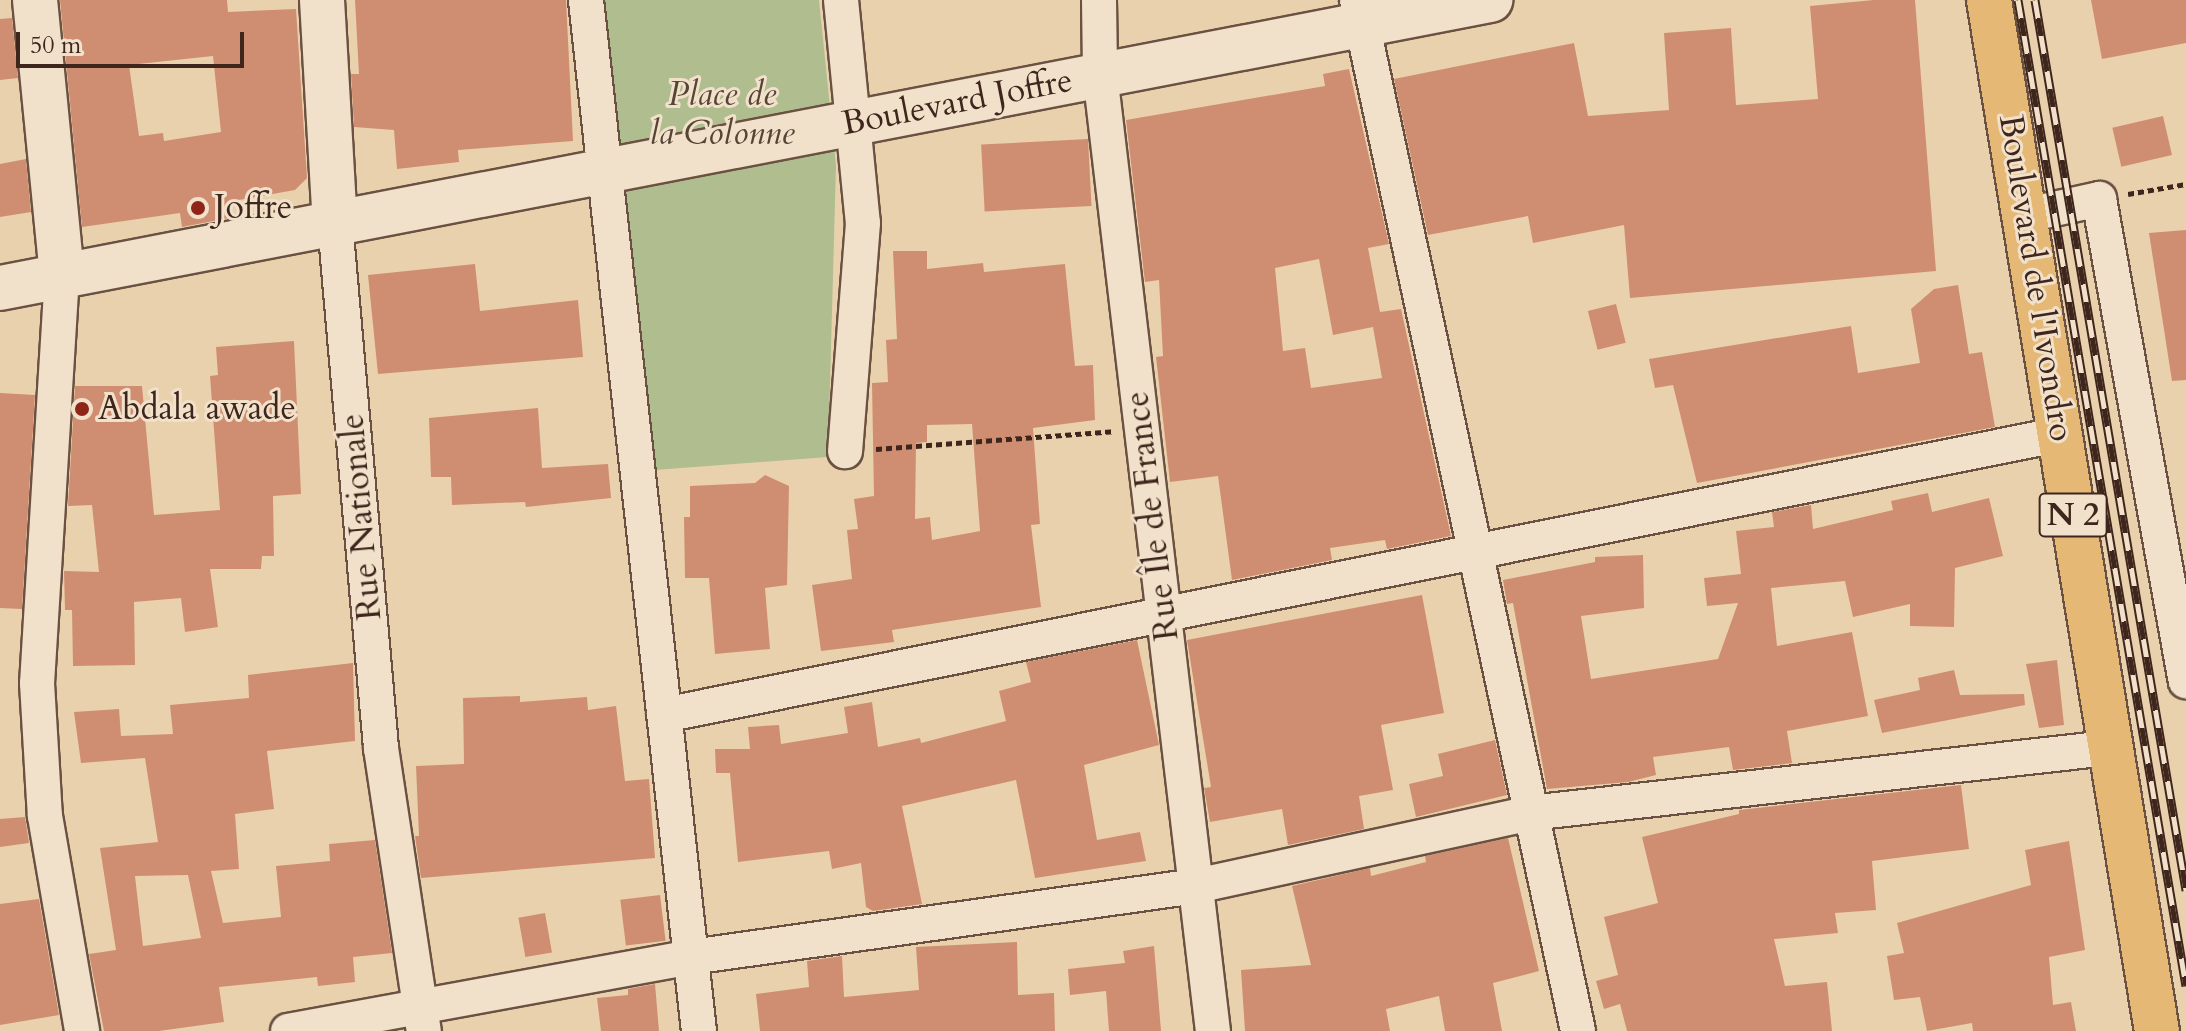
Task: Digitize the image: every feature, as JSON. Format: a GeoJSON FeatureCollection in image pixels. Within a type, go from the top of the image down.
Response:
{"type":"FeatureCollection","features":[{"type":"Feature","properties":{"kind":"main road","name":"Boulevard de l'Ivondro"},"geometry":{"type":"LineString","coordinates":[[1989,0],[2027,215],[2108,748],[2157,1031]]}},
{"type":"Feature","properties":{"kind":"street"},"geometry":{"type":"LineString","coordinates":[[35,0],[62,275],[37,683],[45,816],[82,1031]]}},
{"type":"Feature","properties":{"kind":"street","name":"Rue Nationale"},"geometry":{"type":"LineString","coordinates":[[322,0],[335,223],[381,748],[422,1021]]}},
{"type":"Feature","properties":{"kind":"street"},"geometry":{"type":"LineString","coordinates":[[586,0],[601,171],[699,1031]]}},
{"type":"Feature","properties":{"kind":"street"},"geometry":{"type":"LineString","coordinates":[[841,0],[863,223],[845,451]]}},
{"type":"Feature","properties":{"kind":"street","name":"Rue Île de France"},"geometry":{"type":"LineString","coordinates":[[1099,0],[1100,74],[1213,1031]]}},
{"type":"Feature","properties":{"kind":"street","name":"Boulevard Joffre"},"geometry":{"type":"LineString","coordinates":[[0,288],[1100,74],[1359,12],[1490,0]]}},
{"type":"Feature","properties":{"kind":"street"},"geometry":{"type":"LineString","coordinates":[[1359,12],[1578,1031]]}},
{"type":"Feature","properties":{"kind":"street"},"geometry":{"type":"LineString","coordinates":[[2027,215],[2099,199],[2186,681]]}},
{"type":"Feature","properties":{"kind":"street"},"geometry":{"type":"LineString","coordinates":[[664,715],[2061,434]]}},
{"type":"Feature","properties":{"kind":"street"},"geometry":{"type":"LineString","coordinates":[[288,1031],[422,1021],[691,957],[1196,886],[1530,813],[2108,748]]}},
{"type":"Feature","properties":{"kind":"path"},"geometry":{"type":"LineString","coordinates":[[2099,199],[2186,184]]}},
{"type":"Feature","properties":{"kind":"path"},"geometry":{"type":"LineString","coordinates":[[845,451],[1142,429]]}},
{"type":"Feature","properties":{"kind":"green space","name":"Place de la Colonne"},"geometry":{"type":"Polygon","coordinates":[[[602,0],[819,0],[836,166],[828,457],[655,470],[602,0]]]}},
{"type":"Feature","properties":{"kind":"building"},"geometry":{"type":"Polygon","coordinates":[[[60,0],[227,0],[228,12],[296,9],[307,178],[295,190],[227,202],[229,218],[182,227],[180,213],[82,227],[60,0]],[[213,56],[129,65],[139,136],[163,133],[164,141],[221,132],[213,56]]]}},
{"type":"Feature","properties":{"kind":"building"},"geometry":{"type":"Polygon","coordinates":[[[355,0],[566,0],[573,141],[458,150],[459,162],[397,169],[394,130],[354,127],[351,74],[359,74],[355,0]]]}},
{"type":"Feature","properties":{"kind":"building"},"geometry":{"type":"Polygon","coordinates":[[[1915,0],[1936,271],[1630,298],[1624,225],[1533,243],[1528,216],[1428,235],[1394,79],[1574,43],[1588,116],[1669,110],[1664,33],[1731,28],[1736,105],[1818,99],[1810,6],[1915,0]]]}},
{"type":"Feature","properties":{"kind":"building"},"geometry":{"type":"Polygon","coordinates":[[[2091,0],[2186,0],[2186,43],[2102,59],[2091,0]]]}},
{"type":"Feature","properties":{"kind":"building"},"geometry":{"type":"Polygon","coordinates":[[[12,18],[18,78],[0,80],[0,19],[12,18]]]}},
{"type":"Feature","properties":{"kind":"building"},"geometry":{"type":"Polygon","coordinates":[[[1349,69],[1389,244],[1368,248],[1380,312],[1401,309],[1451,536],[1387,549],[1385,540],[1330,548],[1332,560],[1232,580],[1218,476],[1170,482],[1156,357],[1163,356],[1159,280],[1145,282],[1126,120],[1325,86],[1323,74],[1349,69]],[[1319,259],[1275,268],[1283,351],[1305,348],[1311,388],[1382,378],[1373,327],[1333,335],[1319,259]]]}},
{"type":"Feature","properties":{"kind":"building"},"geometry":{"type":"Polygon","coordinates":[[[2163,116],[2172,155],[2121,167],[2112,128],[2163,116]]]}},
{"type":"Feature","properties":{"kind":"building"},"geometry":{"type":"Polygon","coordinates":[[[1088,139],[1092,206],[985,212],[981,145],[1088,139]]]}},
{"type":"Feature","properties":{"kind":"building"},"geometry":{"type":"Polygon","coordinates":[[[26,159],[31,212],[0,217],[0,164],[26,159]]]}},
{"type":"Feature","properties":{"kind":"building"},"geometry":{"type":"Polygon","coordinates":[[[2186,230],[2186,380],[2172,381],[2149,233],[2186,230]]]}},
{"type":"Feature","properties":{"kind":"building"},"geometry":{"type":"Polygon","coordinates":[[[893,251],[927,251],[927,269],[983,263],[984,272],[1065,264],[1075,366],[1093,365],[1095,420],[1033,428],[1040,524],[1031,525],[1041,607],[892,630],[894,642],[821,651],[812,585],[852,579],[847,530],[858,529],[854,499],[874,496],[872,383],[888,382],[886,340],[897,339],[893,251]],[[972,424],[927,425],[927,442],[916,443],[915,519],[930,517],[932,540],[980,531],[972,424]]]}},
{"type":"Feature","properties":{"kind":"building"},"geometry":{"type":"Polygon","coordinates":[[[475,264],[480,311],[578,300],[583,357],[378,374],[368,275],[475,264]]]}},
{"type":"Feature","properties":{"kind":"building"},"geometry":{"type":"Polygon","coordinates":[[[1958,285],[1969,354],[1982,352],[1995,427],[1697,483],[1673,385],[1655,388],[1649,359],[1851,326],[1858,373],[1920,363],[1911,309],[1934,289],[1958,285]]]}},
{"type":"Feature","properties":{"kind":"building"},"geometry":{"type":"Polygon","coordinates":[[[1616,304],[1626,343],[1598,350],[1588,311],[1616,304]]]}},
{"type":"Feature","properties":{"kind":"building"},"geometry":{"type":"Polygon","coordinates":[[[294,341],[301,494],[273,496],[274,556],[262,556],[261,569],[210,569],[218,627],[185,632],[181,598],[134,602],[135,665],[73,666],[72,610],[65,610],[64,571],[99,572],[92,505],[68,506],[75,386],[142,386],[154,515],[220,510],[210,376],[218,375],[216,347],[294,341]]]}},
{"type":"Feature","properties":{"kind":"building"},"geometry":{"type":"Polygon","coordinates":[[[0,393],[35,395],[22,609],[0,608],[0,393]]]}},
{"type":"Feature","properties":{"kind":"building"},"geometry":{"type":"Polygon","coordinates":[[[538,408],[542,468],[608,464],[611,498],[526,507],[525,502],[452,505],[451,477],[431,477],[429,418],[538,408]]]}},
{"type":"Feature","properties":{"kind":"building"},"geometry":{"type":"Polygon","coordinates":[[[765,475],[789,486],[787,585],[765,588],[770,649],[715,654],[709,578],[685,578],[684,517],[690,517],[690,486],[755,483],[765,475]]]}},
{"type":"Feature","properties":{"kind":"building"},"geometry":{"type":"Polygon","coordinates":[[[1928,493],[1932,512],[1989,498],[2003,556],[1955,568],[1954,627],[1910,626],[1910,604],[1853,617],[1845,581],[1771,588],[1777,646],[1852,632],[1868,716],[1787,731],[1792,763],[1733,770],[1729,747],[1653,757],[1656,775],[1628,782],[1547,789],[1513,603],[1507,604],[1503,580],[1595,562],[1595,557],[1643,555],[1644,608],[1581,616],[1591,679],[1718,659],[1738,603],[1707,606],[1704,578],[1741,574],[1736,531],[1774,527],[1772,512],[1811,505],[1813,529],[1893,510],[1891,501],[1928,493]]]}},
{"type":"Feature","properties":{"kind":"building"},"geometry":{"type":"Polygon","coordinates":[[[1422,595],[1444,713],[1381,725],[1393,790],[1359,796],[1364,829],[1288,845],[1282,809],[1210,822],[1204,788],[1211,787],[1187,640],[1422,595]]]}},
{"type":"Feature","properties":{"kind":"building"},"geometry":{"type":"Polygon","coordinates":[[[1137,640],[1159,745],[1084,765],[1097,840],[1140,832],[1146,861],[1035,878],[1016,780],[902,806],[922,904],[873,911],[866,907],[861,863],[832,869],[829,851],[738,862],[730,773],[716,773],[715,749],[750,749],[748,727],[779,725],[781,744],[848,733],[844,707],[872,702],[878,747],[920,738],[921,743],[1006,721],[999,691],[1031,682],[1026,662],[1137,640]]]}},
{"type":"Feature","properties":{"kind":"building"},"geometry":{"type":"Polygon","coordinates":[[[2057,660],[2064,725],[2039,728],[2026,664],[2057,660]]]}},
{"type":"Feature","properties":{"kind":"building"},"geometry":{"type":"Polygon","coordinates":[[[353,663],[355,741],[267,751],[274,809],[235,814],[239,869],[211,871],[223,923],[281,917],[276,866],[330,861],[329,844],[375,840],[392,953],[353,957],[355,982],[318,986],[317,977],[219,987],[224,1022],[159,1031],[104,1031],[89,954],[116,950],[100,848],[158,842],[145,758],[81,763],[74,712],[119,709],[121,736],[173,734],[170,705],[249,698],[248,675],[353,663]],[[188,875],[135,876],[143,946],[201,938],[188,875]]]}},
{"type":"Feature","properties":{"kind":"building"},"geometry":{"type":"Polygon","coordinates":[[[1954,670],[1960,695],[2024,694],[2025,705],[1882,733],[1874,700],[1920,690],[1918,678],[1954,670]]]}},
{"type":"Feature","properties":{"kind":"building"},"geometry":{"type":"Polygon","coordinates":[[[520,696],[520,702],[587,697],[588,710],[616,706],[625,781],[649,779],[655,858],[421,878],[415,836],[419,836],[416,766],[464,764],[463,698],[520,696]]]}},
{"type":"Feature","properties":{"kind":"building"},"geometry":{"type":"Polygon","coordinates":[[[1495,740],[1507,795],[1416,817],[1409,784],[1443,776],[1438,754],[1495,740]]]}},
{"type":"Feature","properties":{"kind":"building"},"geometry":{"type":"Polygon","coordinates":[[[1961,785],[1969,849],[1872,861],[1876,910],[1835,913],[1838,933],[1774,939],[1785,986],[1827,982],[1832,1031],[1627,1031],[1620,1004],[1604,1009],[1596,981],[1618,975],[1604,917],[1658,903],[1642,837],[1739,814],[1739,810],[1961,785]]]}},
{"type":"Feature","properties":{"kind":"building"},"geometry":{"type":"Polygon","coordinates":[[[25,817],[29,843],[0,847],[0,819],[25,817]]]}},
{"type":"Feature","properties":{"kind":"building"},"geometry":{"type":"Polygon","coordinates":[[[1508,838],[1539,971],[1493,983],[1502,1031],[1445,1031],[1439,996],[1386,1009],[1390,1031],[1245,1031],[1241,970],[1311,965],[1292,886],[1370,868],[1371,876],[1426,862],[1425,856],[1508,838]]]}},
{"type":"Feature","properties":{"kind":"building"},"geometry":{"type":"Polygon","coordinates":[[[2069,841],[2085,950],[2049,957],[2053,1005],[2071,1002],[2076,1031],[1973,1031],[1972,1023],[1927,1031],[1920,997],[1894,1000],[1887,956],[1904,953],[1897,923],[2031,885],[2025,850],[2069,841]]]}},
{"type":"Feature","properties":{"kind":"building"},"geometry":{"type":"Polygon","coordinates":[[[660,895],[666,941],[626,946],[620,900],[660,895]]]}},
{"type":"Feature","properties":{"kind":"building"},"geometry":{"type":"Polygon","coordinates":[[[39,899],[59,1015],[0,1025],[0,904],[39,899]]]}},
{"type":"Feature","properties":{"kind":"building"},"geometry":{"type":"Polygon","coordinates":[[[545,913],[552,952],[525,957],[518,918],[545,913]]]}},
{"type":"Feature","properties":{"kind":"building"},"geometry":{"type":"Polygon","coordinates":[[[1017,942],[1018,995],[1054,993],[1055,1031],[760,1031],[756,994],[809,987],[807,961],[842,956],[844,997],[919,990],[916,947],[1017,942]]]}},
{"type":"Feature","properties":{"kind":"building"},"geometry":{"type":"Polygon","coordinates":[[[1154,946],[1161,1031],[1109,1031],[1106,991],[1070,995],[1068,969],[1125,963],[1123,951],[1154,946]]]}},
{"type":"Feature","properties":{"kind":"building"},"geometry":{"type":"Polygon","coordinates":[[[655,984],[659,1031],[601,1031],[597,998],[628,995],[628,989],[655,984]]]}},
{"type":"Feature","properties":{"kind":"railway"},"geometry":{"type":"LineString","coordinates":[[2018,0],[2186,986]]}},
{"type":"Feature","properties":{"kind":"railway"},"geometry":{"type":"LineString","coordinates":[[2035,0],[2186,890]]}},
{"type":"Feature","properties":{"kind":"place","name":"Joffre"},"geometry":{"type":"Point","coordinates":[198,208]}},
{"type":"Feature","properties":{"kind":"place","name":"Abdala awade"},"geometry":{"type":"Point","coordinates":[82,409]}}]}
